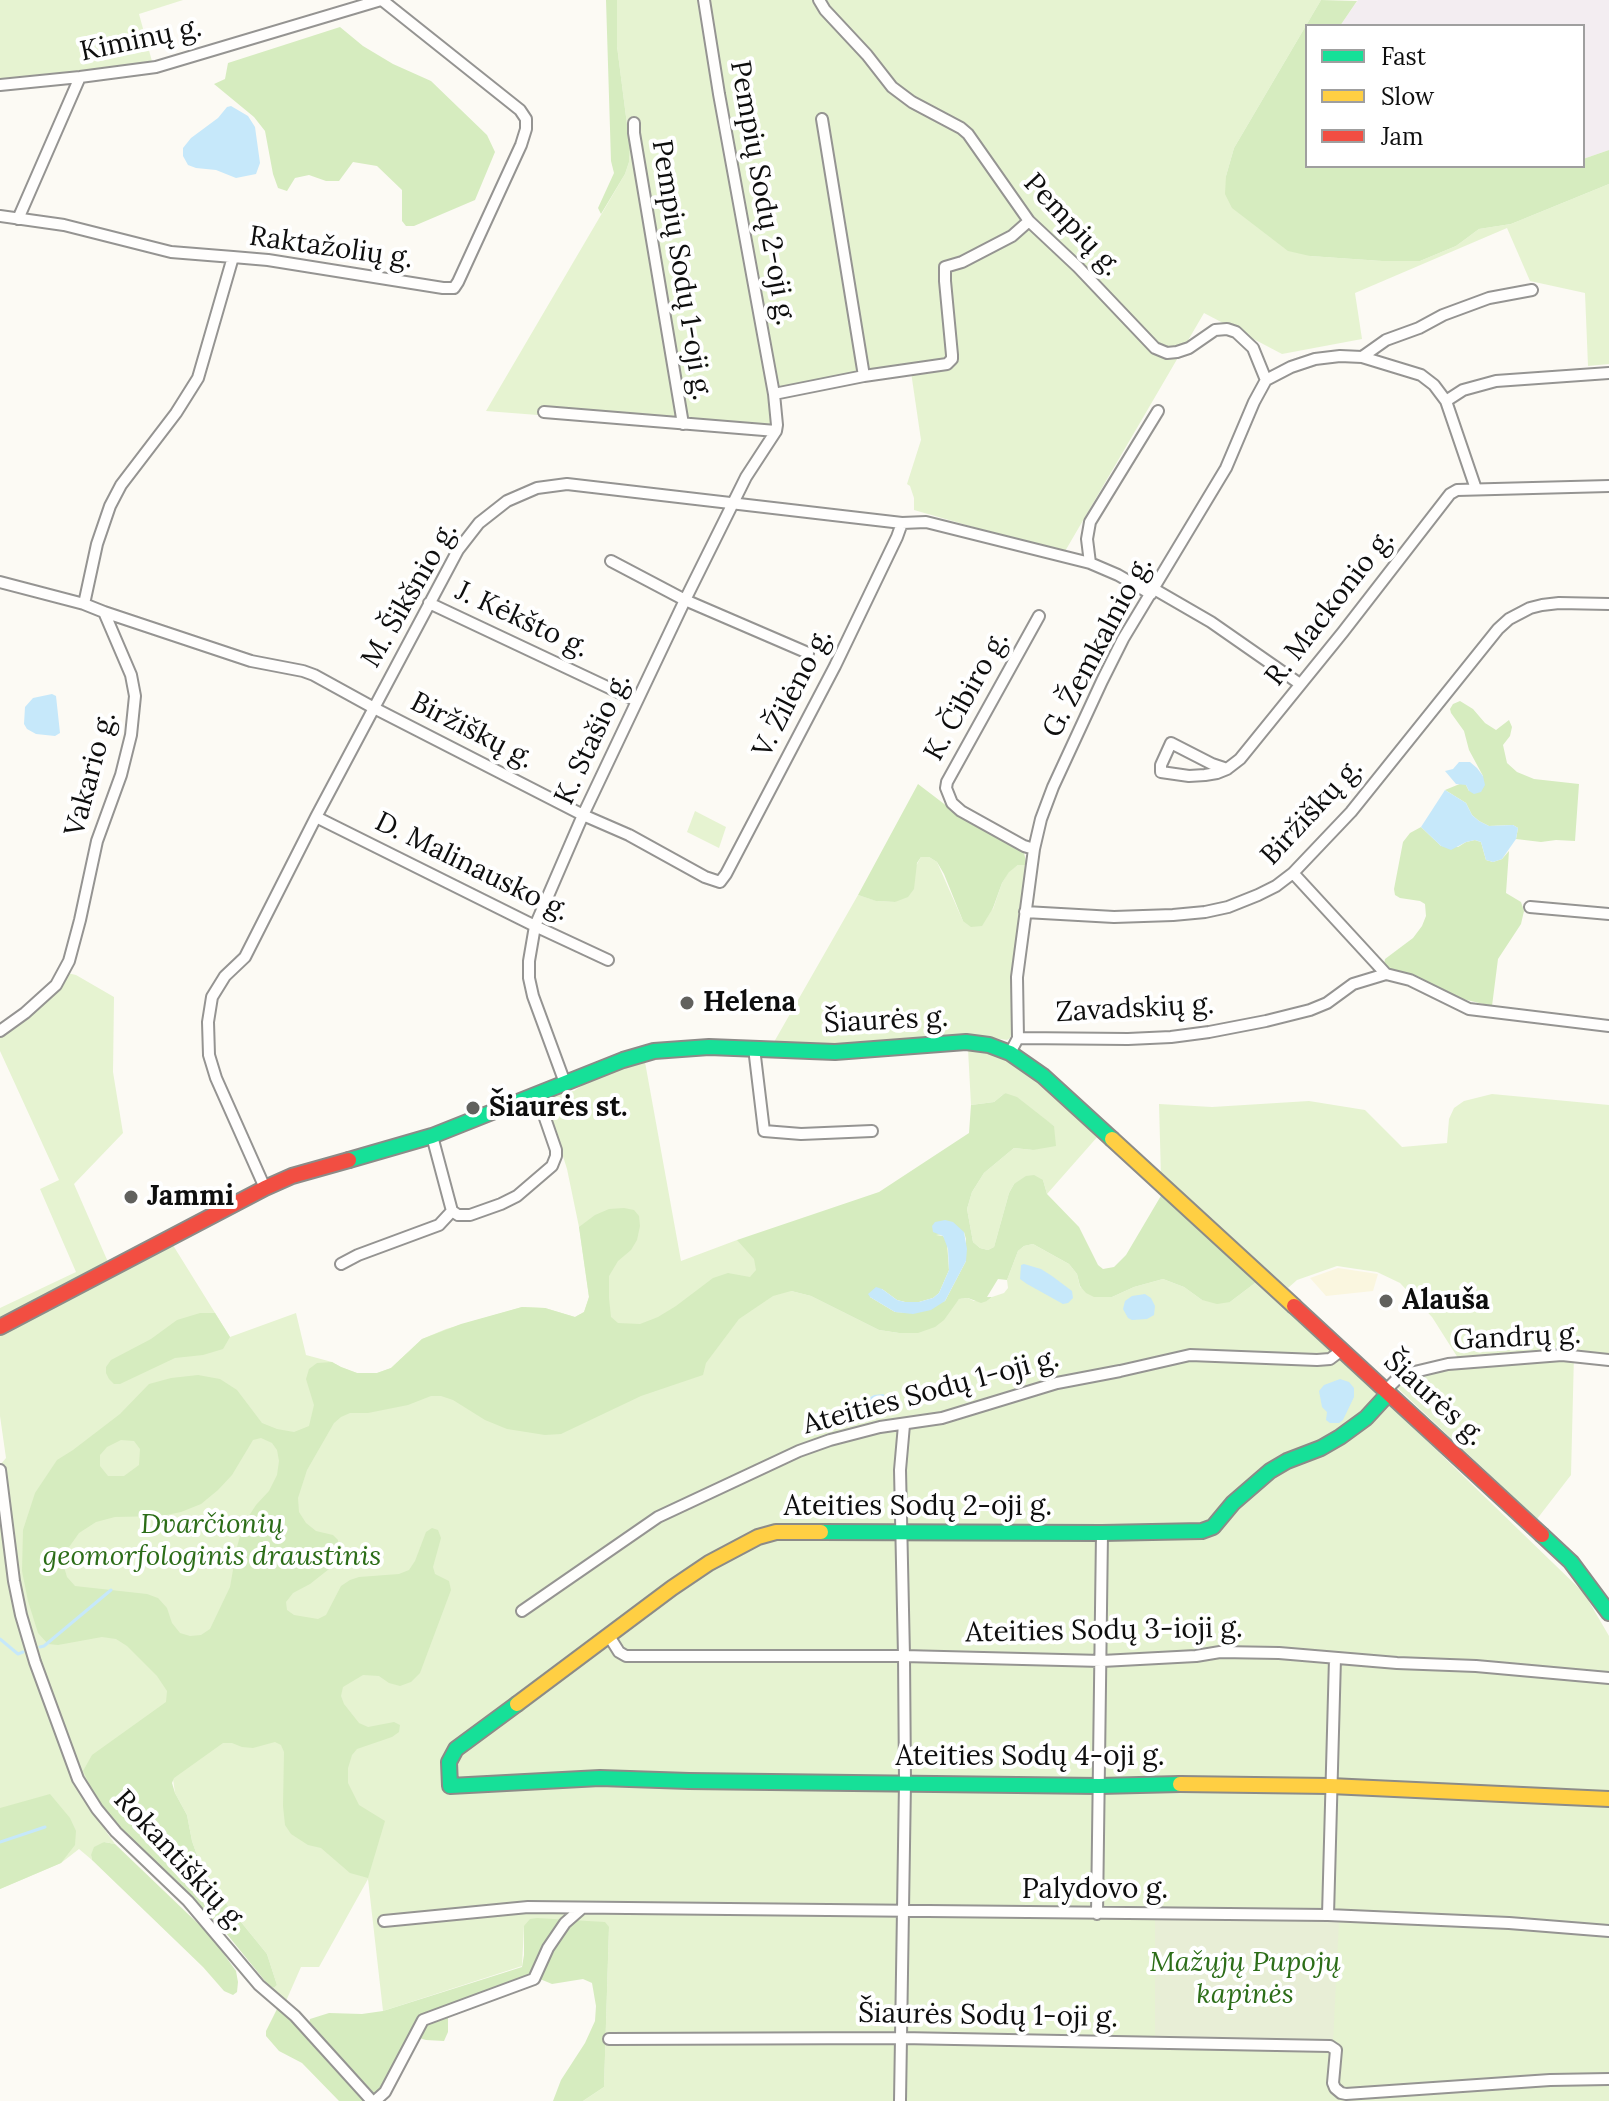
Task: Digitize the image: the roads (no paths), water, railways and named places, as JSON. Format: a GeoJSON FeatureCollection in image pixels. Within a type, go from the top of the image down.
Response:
{"type":"FeatureCollection","features":[{"type":"Feature","properties":{"kind":"street","name":"Kiminų g."},"geometry":{"type":"LineString","coordinates":[[0,85],[156,67],[382,0]]}},
{"type":"Feature","properties":{"kind":"street","name":"Raktažolių g."},"geometry":{"type":"LineString","coordinates":[[84,604],[97,544],[110,506],[121,485],[176,413],[198,378],[233,257],[454,288],[521,145],[526,119],[520,110],[382,0]]}},
{"type":"Feature","properties":{"kind":"street","name":"Pempių Sodų 2-oji g."},"geometry":{"type":"LineString","coordinates":[[704,0],[774,394],[776,431]]}},
{"type":"Feature","properties":{"kind":"street","name":"Pempių g."},"geometry":{"type":"LineString","coordinates":[[819,0],[901,94],[968,134],[1029,221],[1155,348],[1167,353],[1177,352],[1189,348],[1215,330],[1227,329],[1236,332],[1253,348],[1266,380]]}},
{"type":"Feature","properties":{"kind":"street"},"geometry":{"type":"LineString","coordinates":[[18,219],[80,77]]}},
{"type":"Feature","properties":{"kind":"street"},"geometry":{"type":"LineString","coordinates":[[822,119],[864,376]]}},
{"type":"Feature","properties":{"kind":"street","name":"Pempių Sodų 1-oji g."},"geometry":{"type":"LineString","coordinates":[[634,123],[683,424]]}},
{"type":"Feature","properties":{"kind":"street"},"geometry":{"type":"LineString","coordinates":[[0,216],[64,225],[171,252],[233,257]]}},
{"type":"Feature","properties":{"kind":"street"},"geometry":{"type":"LineString","coordinates":[[774,394],[950,362],[945,267],[962,262],[1012,236],[1029,221]]}},
{"type":"Feature","properties":{"kind":"street"},"geometry":{"type":"LineString","coordinates":[[1362,357],[1386,340],[1443,315],[1489,298],[1532,290]]}},
{"type":"Feature","properties":{"kind":"street"},"geometry":{"type":"LineString","coordinates":[[1266,380],[1315,359],[1340,356],[1362,357],[1421,375],[1434,385],[1446,401],[1476,489],[1609,486]]}},
{"type":"Feature","properties":{"kind":"street"},"geometry":{"type":"LineString","coordinates":[[1446,401],[1463,390],[1496,381],[1609,373]]}},
{"type":"Feature","properties":{"kind":"street","name":"G. Žemkalnio g."},"geometry":{"type":"LineString","coordinates":[[1010,1053],[1018,1038],[1017,977],[1034,849],[1041,819],[1067,753],[1123,639],[1226,468],[1266,380]]}},
{"type":"Feature","properties":{"kind":"street"},"geometry":{"type":"LineString","coordinates":[[1090,563],[1087,539],[1090,522],[1158,411]]}},
{"type":"Feature","properties":{"kind":"street"},"geometry":{"type":"LineString","coordinates":[[544,412],[776,431]]}},
{"type":"Feature","properties":{"kind":"street","name":"K. Stašio g."},"geometry":{"type":"LineString","coordinates":[[565,1083],[529,978],[535,926],[583,815],[685,600],[746,477],[776,431]]}},
{"type":"Feature","properties":{"kind":"street","name":"M. Šikšnio g."},"geometry":{"type":"LineString","coordinates":[[265,1188],[216,1078],[209,1055],[208,1022],[212,997],[225,976],[245,957],[458,550],[479,523],[507,501],[537,488],[590,485],[902,523],[915,521],[944,525],[1090,563],[1118,575],[1211,622],[1300,684]]}},
{"type":"Feature","properties":{"kind":"street","name":"R. Mackonio g."},"geometry":{"type":"LineString","coordinates":[[1227,769],[1253,744],[1450,494],[1457,490],[1476,489]]}},
{"type":"Feature","properties":{"kind":"street","name":"V. Žilėno g."},"geometry":{"type":"LineString","coordinates":[[720,882],[835,666],[902,523]]}},
{"type":"Feature","properties":{"kind":"street"},"geometry":{"type":"LineString","coordinates":[[611,561],[685,600],[808,653]]}},
{"type":"Feature","properties":{"kind":"street"},"geometry":{"type":"LineString","coordinates":[[0,582],[104,612]]}},
{"type":"Feature","properties":{"kind":"street","name":"J. Kėkšto g."},"geometry":{"type":"LineString","coordinates":[[429,603],[637,701]]}},
{"type":"Feature","properties":{"kind":"street","name":"Biržiškų g."},"geometry":{"type":"LineString","coordinates":[[1025,912],[1114,917],[1173,915],[1228,907],[1258,895],[1293,873],[1351,812],[1498,629],[1530,608],[1559,603],[1609,604]]}},
{"type":"Feature","properties":{"kind":"street","name":"Biržiškų g."},"geometry":{"type":"LineString","coordinates":[[104,612],[251,661],[303,671],[336,685],[374,708],[720,882]]}},
{"type":"Feature","properties":{"kind":"street","name":"Vakario g."},"geometry":{"type":"LineString","coordinates":[[0,1031],[44,997],[64,972],[80,920],[97,841],[121,775],[131,735],[134,684],[104,612]]}},
{"type":"Feature","properties":{"kind":"street","name":"K. Čibiro g."},"geometry":{"type":"LineString","coordinates":[[1034,849],[961,811],[952,803],[946,788],[1039,616]]}},
{"type":"Feature","properties":{"kind":"street"},"geometry":{"type":"LineString","coordinates":[[1171,743],[1227,769],[1189,776],[1161,772],[1161,765],[1171,743]]}},
{"type":"Feature","properties":{"kind":"street","name":"D. Malinausko g."},"geometry":{"type":"LineString","coordinates":[[316,817],[608,960]]}},
{"type":"Feature","properties":{"kind":"street"},"geometry":{"type":"LineString","coordinates":[[1293,873],[1386,974],[1410,980],[1469,1009],[1609,1026]]}},
{"type":"Feature","properties":{"kind":"street"},"geometry":{"type":"LineString","coordinates":[[1530,907],[1609,914]]}},
{"type":"Feature","properties":{"kind":"street","name":"Zavadskių g."},"geometry":{"type":"LineString","coordinates":[[1018,1038],[1128,1039],[1209,1032],[1310,1010],[1327,1003],[1353,984],[1386,974]]}},
{"type":"Feature","properties":{"kind":"street","name":"Šiaurės g."},"geometry":{"type":"LineString","coordinates":[[0,1327],[265,1188],[304,1172],[432,1136],[623,1060],[654,1051],[690,1047],[861,1052],[966,1042],[989,1045],[1010,1053],[1043,1076],[1551,1541],[1587,1581],[1609,1613]]}},
{"type":"Feature","properties":{"kind":"street"},"geometry":{"type":"LineString","coordinates":[[754,1048],[764,1131],[801,1134],[872,1131]]}},
{"type":"Feature","properties":{"kind":"street"},"geometry":{"type":"LineString","coordinates":[[432,1136],[452,1211],[458,1215],[470,1215],[501,1204],[517,1196],[552,1166],[556,1156],[537,1095]]}},
{"type":"Feature","properties":{"kind":"street"},"geometry":{"type":"LineString","coordinates":[[341,1264],[439,1225],[452,1211]]}},
{"type":"Feature","properties":{"kind":"street","name":"Ateities Sodų 1-oji g."},"geometry":{"type":"LineString","coordinates":[[522,1611],[658,1517],[819,1444],[860,1431],[942,1418],[1057,1383],[1190,1355],[1317,1360],[1330,1359],[1342,1350]]}},
{"type":"Feature","properties":{"kind":"street","name":"Gandrų g."},"geometry":{"type":"LineString","coordinates":[[1388,1392],[1399,1377],[1448,1364],[1562,1355],[1609,1360]]}},
{"type":"Feature","properties":{"kind":"street","name":"Ateities Sodų 2-oji g."},"geometry":{"type":"LineString","coordinates":[[450,1786],[449,1762],[456,1749],[672,1588],[709,1563],[758,1537],[776,1532],[1202,1531],[1218,1522],[1250,1487],[1270,1471],[1321,1448],[1366,1418],[1388,1392]]}},
{"type":"Feature","properties":{"kind":"street"},"geometry":{"type":"LineString","coordinates":[[900,2101],[905,1782],[900,1470],[904,1425]]}},
{"type":"Feature","properties":{"kind":"street","name":"Rokantiškių g."},"geometry":{"type":"LineString","coordinates":[[0,1470],[21,1615],[78,1779],[116,1832],[188,1901],[259,1985],[295,2016],[374,2101]]}},
{"type":"Feature","properties":{"kind":"street"},"geometry":{"type":"LineString","coordinates":[[1097,1914],[1102,1533]]}},
{"type":"Feature","properties":{"kind":"street","name":"Ateities Sodų 3-ioji g."},"geometry":{"type":"LineString","coordinates":[[609,1636],[619,1652],[626,1656],[904,1656],[1102,1661],[1220,1652],[1279,1653],[1609,1678]]}},
{"type":"Feature","properties":{"kind":"street"},"geometry":{"type":"LineString","coordinates":[[1328,1915],[1335,1658]]}},
{"type":"Feature","properties":{"kind":"street","name":"Ateities Sodų 4-oji g."},"geometry":{"type":"LineString","coordinates":[[450,1786],[600,1778],[1099,1786],[1200,1784],[1330,1786],[1609,1799]]}},
{"type":"Feature","properties":{"kind":"street","name":"Palydovo g."},"geometry":{"type":"LineString","coordinates":[[384,1921],[528,1907],[1328,1915],[1609,1931]]}},
{"type":"Feature","properties":{"kind":"street"},"geometry":{"type":"LineString","coordinates":[[374,2101],[385,2092],[423,2020],[534,1979],[548,1948],[565,1923],[581,1909]]}},
{"type":"Feature","properties":{"kind":"street","name":"Šiaurės Sodų 1-oji g."},"geometry":{"type":"LineString","coordinates":[[609,2039],[901,2038],[1330,2046],[1336,2050],[1333,2083],[1337,2092],[1346,2094],[1609,2079]]}},
{"type":"Feature","properties":{"kind":"water"},"geometry":{"type":"Polygon","coordinates":[[[231,106],[248,116],[255,127],[260,163],[256,174],[236,178],[216,170],[188,165],[183,148],[231,106]]]}},
{"type":"Feature","properties":{"kind":"water"},"geometry":{"type":"Polygon","coordinates":[[[56,696],[60,733],[55,736],[36,734],[24,724],[25,707],[33,698],[56,696]]]}},
{"type":"Feature","properties":{"kind":"water"},"geometry":{"type":"Polygon","coordinates":[[[1459,762],[1470,762],[1483,776],[1485,785],[1481,792],[1474,794],[1466,785],[1456,784],[1445,771],[1453,769],[1459,762]]]}},
{"type":"Feature","properties":{"kind":"water"},"geometry":{"type":"Polygon","coordinates":[[[1445,790],[1466,803],[1479,821],[1489,826],[1513,825],[1518,828],[1516,839],[1502,859],[1493,862],[1486,860],[1481,842],[1475,840],[1451,850],[1441,846],[1421,827],[1445,790]]]}},
{"type":"Feature","properties":{"kind":"water"},"geometry":{"type":"Polygon","coordinates":[[[945,1220],[953,1222],[964,1232],[967,1249],[966,1261],[945,1301],[931,1310],[913,1314],[895,1312],[870,1297],[868,1294],[876,1287],[905,1302],[919,1302],[939,1293],[949,1270],[948,1249],[943,1236],[933,1232],[932,1226],[945,1220]]]}},
{"type":"Feature","properties":{"kind":"water"},"geometry":{"type":"Polygon","coordinates":[[[1021,1265],[1052,1276],[1072,1291],[1073,1298],[1063,1304],[1027,1284],[1020,1279],[1021,1265]]]}},
{"type":"Feature","properties":{"kind":"water"},"geometry":{"type":"Polygon","coordinates":[[[1145,1294],[1155,1306],[1154,1315],[1147,1319],[1128,1318],[1123,1309],[1125,1301],[1132,1296],[1145,1294]]]}},
{"type":"Feature","properties":{"kind":"water"},"geometry":{"type":"Polygon","coordinates":[[[1340,1379],[1354,1388],[1354,1397],[1343,1420],[1330,1423],[1326,1420],[1327,1412],[1322,1407],[1319,1391],[1324,1385],[1340,1379]]]}},
{"type":"Feature","properties":{"kind":"water"},"geometry":{"type":"Polygon","coordinates":[[[883,1394],[891,1399],[892,1406],[871,1418],[836,1427],[823,1418],[826,1412],[883,1394]]]}},
{"type":"Feature","properties":{"kind":"waterway"},"geometry":{"type":"LineString","coordinates":[[40,1647],[111,1590]]}},
{"type":"Feature","properties":{"kind":"waterway"},"geometry":{"type":"LineString","coordinates":[[0,1639],[18,1654],[23,1652]]}},
{"type":"Feature","properties":{"kind":"waterway"},"geometry":{"type":"LineString","coordinates":[[0,1842],[45,1827]]}},
{"type":"Feature","properties":{"kind":"place","name":"Helena"},"geometry":{"type":"Point","coordinates":[687,1003]}},
{"type":"Feature","properties":{"kind":"place","name":"Šiaurės st."},"geometry":{"type":"Point","coordinates":[473,1108]}},
{"type":"Feature","properties":{"kind":"place","name":"Jammi"},"geometry":{"type":"Point","coordinates":[131,1197]}},
{"type":"Feature","properties":{"kind":"place","name":"Alauša"},"geometry":{"type":"Point","coordinates":[1386,1301]}},
{"type":"Feature","properties":{"kind":"park label","name":"Dvarčionių geomorfologinis draustinis"},"geometry":{"type":"Point","coordinates":[212,1541]}},
{"type":"Feature","properties":{"kind":"park label","name":"Mažųjų Pupojų kapinės"},"geometry":{"type":"Point","coordinates":[1245,1979]}}]}
